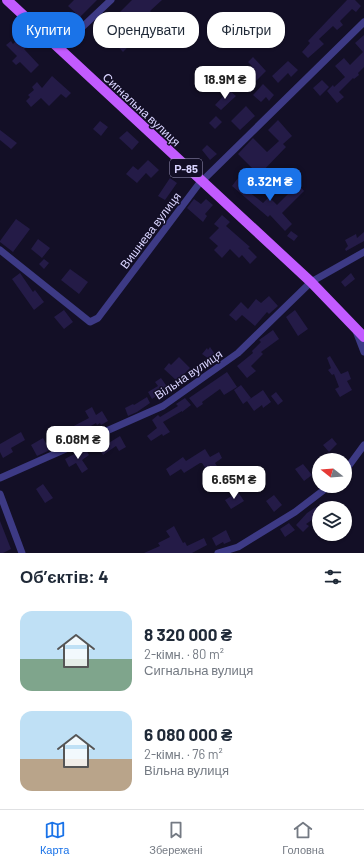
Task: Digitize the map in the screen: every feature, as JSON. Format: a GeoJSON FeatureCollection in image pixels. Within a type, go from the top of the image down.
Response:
{"type":"FeatureCollection","features":[{"type":"Feature","properties":{"kind":"main road","name":"Сигнальна вулиця"},"geometry":{"type":"LineString","coordinates":[[6,0],[311,282],[364,337]]}},
{"type":"Feature","properties":{"kind":"street"},"geometry":{"type":"LineString","coordinates":[[58,49],[111,0]]}},
{"type":"Feature","properties":{"kind":"street","name":"Вишнева вулиця"},"geometry":{"type":"LineString","coordinates":[[0,250],[90,322],[98,318],[202,182],[364,22]]}},
{"type":"Feature","properties":{"kind":"street","name":"Вільна вулиця"},"geometry":{"type":"LineString","coordinates":[[0,478],[163,406],[238,353],[311,282],[364,252]]}},
{"type":"Feature","properties":{"kind":"street"},"geometry":{"type":"LineString","coordinates":[[356,328],[364,352]]}},
{"type":"Feature","properties":{"kind":"street"},"geometry":{"type":"LineString","coordinates":[[352,461],[364,445]]}},
{"type":"Feature","properties":{"kind":"street"},"geometry":{"type":"LineString","coordinates":[[218,553],[238,547],[295,512],[320,493]]}},
{"type":"Feature","properties":{"kind":"street"},"geometry":{"type":"LineString","coordinates":[[0,494],[22,553]]}},
{"type":"Feature","properties":{"kind":"building"},"geometry":{"type":"Polygon","coordinates":[[[74,0],[97,0],[85,12],[75,12],[68,6],[74,0]]]}},
{"type":"Feature","properties":{"kind":"building"},"geometry":{"type":"Polygon","coordinates":[[[132,0],[162,0],[150,11],[151,12],[120,12],[132,0]]]}},
{"type":"Feature","properties":{"kind":"building"},"geometry":{"type":"Polygon","coordinates":[[[347,0],[355,0],[361,6],[356,12],[352,9],[340,21],[343,25],[337,30],[333,26],[319,39],[324,44],[308,58],[302,52],[310,43],[308,41],[347,0]]]}},
{"type":"Feature","properties":{"kind":"building"},"geometry":{"type":"Polygon","coordinates":[[[364,35],[364,67],[358,73],[359,75],[354,79],[353,78],[339,92],[344,97],[337,103],[327,91],[345,77],[335,66],[344,58],[350,65],[363,52],[355,43],[364,35]]]}},
{"type":"Feature","properties":{"kind":"building"},"geometry":{"type":"Polygon","coordinates":[[[11,41],[12,48],[25,48],[24,49],[39,65],[31,73],[20,62],[16,65],[12,61],[17,56],[6,45],[11,41]]]}},
{"type":"Feature","properties":{"kind":"building"},"geometry":{"type":"Polygon","coordinates":[[[119,48],[127,48],[123,52],[119,48]]]}},
{"type":"Feature","properties":{"kind":"building"},"geometry":{"type":"Polygon","coordinates":[[[253,57],[266,71],[256,81],[246,71],[252,66],[248,62],[253,57]]]}},
{"type":"Feature","properties":{"kind":"building"},"geometry":{"type":"Polygon","coordinates":[[[288,61],[298,70],[291,77],[288,73],[278,83],[272,76],[288,61]]]}},
{"type":"Feature","properties":{"kind":"building"},"geometry":{"type":"Polygon","coordinates":[[[52,76],[71,93],[66,98],[61,94],[49,106],[41,98],[31,107],[26,101],[30,97],[28,95],[34,90],[32,87],[37,82],[42,88],[52,76]]]}},
{"type":"Feature","properties":{"kind":"building"},"geometry":{"type":"Polygon","coordinates":[[[322,80],[329,87],[320,96],[313,88],[322,80]]]}},
{"type":"Feature","properties":{"kind":"building"},"geometry":{"type":"Polygon","coordinates":[[[263,84],[274,95],[269,101],[266,97],[261,102],[253,95],[263,84]]]}},
{"type":"Feature","properties":{"kind":"building"},"geometry":{"type":"Polygon","coordinates":[[[229,90],[236,96],[221,110],[215,105],[229,90]]]}},
{"type":"Feature","properties":{"kind":"building"},"geometry":{"type":"Polygon","coordinates":[[[246,106],[255,116],[240,130],[231,121],[246,106]]]}},
{"type":"Feature","properties":{"kind":"building"},"geometry":{"type":"Polygon","coordinates":[[[216,116],[222,122],[215,129],[209,123],[216,116]]]}},
{"type":"Feature","properties":{"kind":"building"},"geometry":{"type":"Polygon","coordinates":[[[278,120],[292,136],[283,144],[286,147],[259,175],[238,154],[253,138],[267,152],[279,141],[268,130],[278,120]]]}},
{"type":"Feature","properties":{"kind":"building"},"geometry":{"type":"Polygon","coordinates":[[[100,121],[108,127],[101,136],[93,129],[100,121]]]}},
{"type":"Feature","properties":{"kind":"building"},"geometry":{"type":"Polygon","coordinates":[[[0,130],[17,143],[11,149],[0,140],[0,130]]]}},
{"type":"Feature","properties":{"kind":"building"},"geometry":{"type":"Polygon","coordinates":[[[127,131],[139,142],[132,150],[119,138],[127,131]]]}},
{"type":"Feature","properties":{"kind":"building"},"geometry":{"type":"Polygon","coordinates":[[[207,145],[217,154],[210,160],[202,150],[207,145]]]}},
{"type":"Feature","properties":{"kind":"building"},"geometry":{"type":"Polygon","coordinates":[[[148,160],[159,170],[151,178],[146,173],[137,183],[126,174],[133,166],[138,170],[148,160]]]}},
{"type":"Feature","properties":{"kind":"building"},"geometry":{"type":"Polygon","coordinates":[[[241,174],[249,181],[243,187],[263,203],[269,197],[277,205],[298,184],[304,191],[282,213],[292,224],[285,231],[270,215],[268,217],[232,186],[241,174]]]}},
{"type":"Feature","properties":{"kind":"building"},"geometry":{"type":"Polygon","coordinates":[[[170,178],[177,183],[165,200],[158,196],[170,178]]]}},
{"type":"Feature","properties":{"kind":"building"},"geometry":{"type":"Polygon","coordinates":[[[194,199],[201,204],[206,199],[213,205],[205,214],[207,216],[203,222],[187,208],[194,199]]]}},
{"type":"Feature","properties":{"kind":"building"},"geometry":{"type":"Polygon","coordinates":[[[222,215],[230,222],[226,226],[250,247],[248,248],[257,257],[250,264],[242,255],[239,258],[230,249],[222,258],[214,250],[218,246],[209,238],[219,228],[214,224],[222,215]]]}},
{"type":"Feature","properties":{"kind":"building"},"geometry":{"type":"Polygon","coordinates":[[[16,219],[30,229],[13,252],[0,241],[16,219]]]}},
{"type":"Feature","properties":{"kind":"building"},"geometry":{"type":"Polygon","coordinates":[[[291,231],[298,236],[294,241],[287,236],[291,231]]]}},
{"type":"Feature","properties":{"kind":"building"},"geometry":{"type":"Polygon","coordinates":[[[364,232],[364,241],[346,251],[345,249],[348,246],[345,240],[356,234],[357,238],[364,232]]]}},
{"type":"Feature","properties":{"kind":"building"},"geometry":{"type":"Polygon","coordinates":[[[38,239],[50,248],[42,258],[31,249],[38,239]]]}},
{"type":"Feature","properties":{"kind":"building"},"geometry":{"type":"Polygon","coordinates":[[[44,259],[49,263],[44,269],[39,264],[44,259]]]}},
{"type":"Feature","properties":{"kind":"building"},"geometry":{"type":"Polygon","coordinates":[[[70,269],[88,282],[79,294],[61,280],[70,269]]]}},
{"type":"Feature","properties":{"kind":"building"},"geometry":{"type":"Polygon","coordinates":[[[20,273],[33,292],[35,290],[44,302],[34,310],[12,279],[20,273]]]}},
{"type":"Feature","properties":{"kind":"building"},"geometry":{"type":"Polygon","coordinates":[[[351,273],[355,279],[345,287],[341,282],[351,273]]]}},
{"type":"Feature","properties":{"kind":"building"},"geometry":{"type":"Polygon","coordinates":[[[269,296],[278,306],[269,314],[267,312],[255,326],[242,315],[236,321],[229,315],[241,302],[248,309],[256,299],[261,303],[269,296]]]}},
{"type":"Feature","properties":{"kind":"building"},"geometry":{"type":"Polygon","coordinates":[[[64,310],[73,322],[64,329],[54,317],[64,310]]]}},
{"type":"Feature","properties":{"kind":"building"},"geometry":{"type":"Polygon","coordinates":[[[295,310],[308,329],[298,336],[286,317],[295,310]]]}},
{"type":"Feature","properties":{"kind":"building"},"geometry":{"type":"Polygon","coordinates":[[[273,330],[279,339],[261,352],[263,354],[251,366],[256,371],[247,378],[237,366],[253,353],[252,351],[261,342],[259,340],[273,330]]]}},
{"type":"Feature","properties":{"kind":"building"},"geometry":{"type":"Polygon","coordinates":[[[210,347],[214,353],[209,359],[202,354],[207,348],[208,350],[210,347]]]}},
{"type":"Feature","properties":{"kind":"building"},"geometry":{"type":"Polygon","coordinates":[[[330,356],[341,374],[348,371],[351,379],[347,381],[352,390],[340,397],[335,389],[339,387],[334,374],[332,375],[328,370],[331,368],[327,358],[330,356]]]}},
{"type":"Feature","properties":{"kind":"building"},"geometry":{"type":"Polygon","coordinates":[[[179,357],[190,368],[177,381],[164,369],[169,363],[171,365],[179,357]]]}},
{"type":"Feature","properties":{"kind":"building"},"geometry":{"type":"Polygon","coordinates":[[[227,372],[237,387],[224,395],[220,389],[202,402],[203,404],[197,408],[189,398],[227,372]]]}},
{"type":"Feature","properties":{"kind":"building"},"geometry":{"type":"Polygon","coordinates":[[[161,378],[168,388],[152,399],[148,392],[158,386],[155,382],[161,378]]]}},
{"type":"Feature","properties":{"kind":"building"},"geometry":{"type":"Polygon","coordinates":[[[241,385],[251,398],[243,404],[234,390],[241,385]]]}},
{"type":"Feature","properties":{"kind":"building"},"geometry":{"type":"Polygon","coordinates":[[[263,390],[271,402],[263,408],[262,405],[254,411],[247,401],[263,390]]]}},
{"type":"Feature","properties":{"kind":"building"},"geometry":{"type":"Polygon","coordinates":[[[276,392],[283,401],[278,405],[271,396],[276,392]]]}},
{"type":"Feature","properties":{"kind":"building"},"geometry":{"type":"Polygon","coordinates":[[[147,397],[150,403],[128,416],[125,408],[133,404],[134,405],[147,397]]]}},
{"type":"Feature","properties":{"kind":"building"},"geometry":{"type":"Polygon","coordinates":[[[185,398],[191,405],[182,412],[163,422],[170,432],[163,436],[162,434],[151,441],[147,436],[157,428],[152,420],[158,415],[160,417],[178,406],[176,404],[185,398]]]}},
{"type":"Feature","properties":{"kind":"building"},"geometry":{"type":"Polygon","coordinates":[[[92,407],[96,415],[102,411],[108,421],[101,425],[100,423],[97,425],[96,423],[73,438],[68,429],[89,418],[85,411],[92,407]]]}},
{"type":"Feature","properties":{"kind":"building"},"geometry":{"type":"Polygon","coordinates":[[[21,432],[25,440],[11,448],[13,452],[3,458],[0,452],[0,444],[21,432]]]}},
{"type":"Feature","properties":{"kind":"building"},"geometry":{"type":"Polygon","coordinates":[[[120,436],[126,447],[119,451],[116,446],[103,455],[97,446],[105,441],[107,444],[120,436]]]}},
{"type":"Feature","properties":{"kind":"building"},"geometry":{"type":"Polygon","coordinates":[[[43,438],[50,450],[37,456],[31,445],[43,438]]]}},
{"type":"Feature","properties":{"kind":"building"},"geometry":{"type":"Polygon","coordinates":[[[332,438],[337,444],[329,452],[323,445],[332,438]]]}},
{"type":"Feature","properties":{"kind":"building"},"geometry":{"type":"Polygon","coordinates":[[[85,448],[89,455],[82,460],[88,469],[82,473],[76,463],[69,467],[65,459],[85,448]]]}},
{"type":"Feature","properties":{"kind":"building"},"geometry":{"type":"Polygon","coordinates":[[[205,449],[210,457],[219,452],[222,458],[215,463],[219,469],[210,475],[202,463],[200,463],[184,473],[181,469],[170,476],[166,469],[183,457],[186,461],[205,449]]]}},
{"type":"Feature","properties":{"kind":"building"},"geometry":{"type":"Polygon","coordinates":[[[303,464],[312,475],[304,481],[295,469],[303,464]]]}},
{"type":"Feature","properties":{"kind":"building"},"geometry":{"type":"Polygon","coordinates":[[[43,484],[53,498],[45,503],[36,489],[43,484]]]}},
{"type":"Feature","properties":{"kind":"building"},"geometry":{"type":"Polygon","coordinates":[[[238,492],[244,501],[231,509],[225,500],[238,492]]]}},
{"type":"Feature","properties":{"kind":"building"},"geometry":{"type":"Polygon","coordinates":[[[274,495],[282,505],[274,512],[266,501],[274,495]]]}},
{"type":"Feature","properties":{"kind":"building"},"geometry":{"type":"Polygon","coordinates":[[[312,510],[312,520],[306,524],[309,526],[303,532],[296,525],[312,510]]]}},
{"type":"Feature","properties":{"kind":"building"},"geometry":{"type":"Polygon","coordinates":[[[0,521],[11,549],[3,553],[0,553],[0,521]]]}},
{"type":"Feature","properties":{"kind":"building"},"geometry":{"type":"Polygon","coordinates":[[[289,523],[295,530],[285,537],[280,529],[289,523]]]}},
{"type":"Feature","properties":{"kind":"building"},"geometry":{"type":"Polygon","coordinates":[[[174,526],[183,543],[185,542],[187,546],[204,538],[207,545],[192,553],[144,553],[160,546],[158,543],[170,537],[166,531],[174,526]]]}},
{"type":"Feature","properties":{"kind":"building"},"geometry":{"type":"Polygon","coordinates":[[[226,530],[231,541],[224,544],[223,542],[216,546],[212,538],[226,530]]]}}]}
